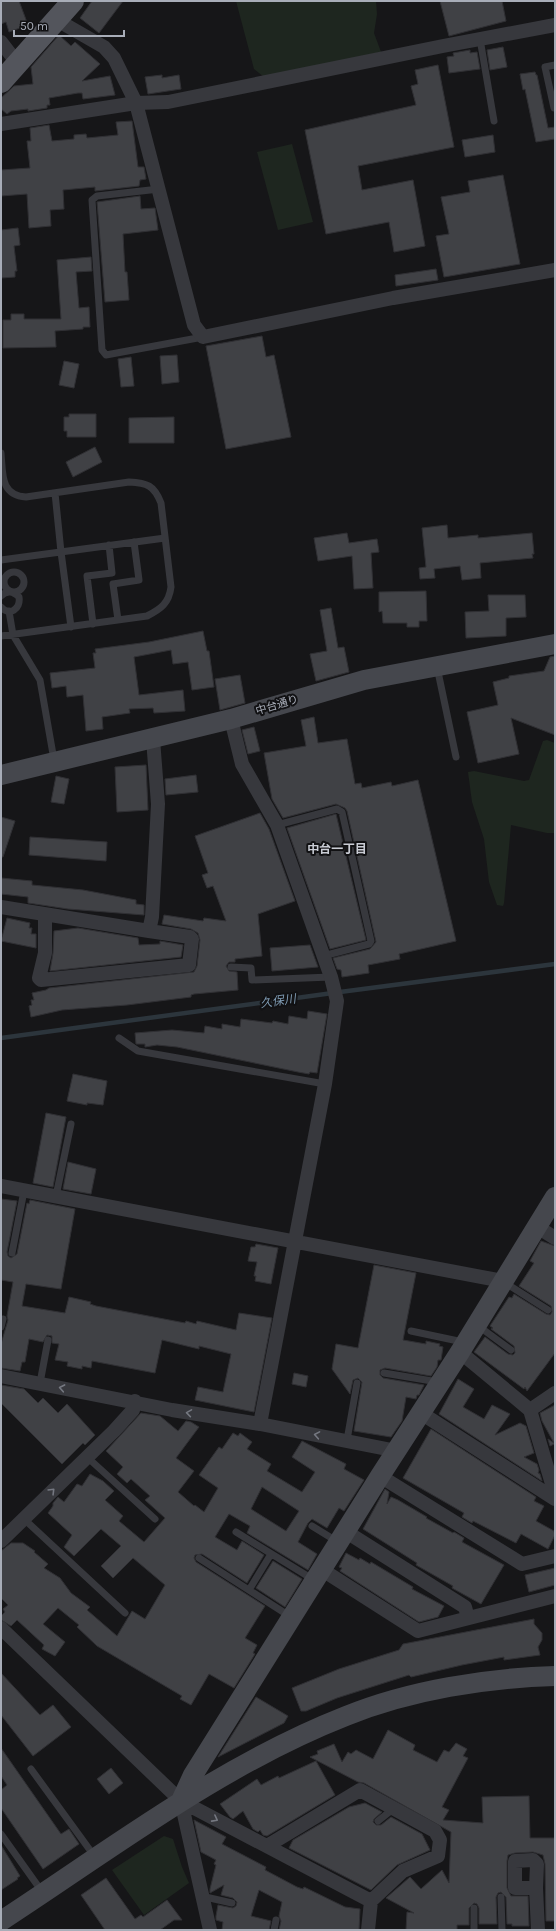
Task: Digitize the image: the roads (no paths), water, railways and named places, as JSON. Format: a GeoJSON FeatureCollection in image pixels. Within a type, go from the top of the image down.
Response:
{"type":"FeatureCollection","features":[{"type":"Feature","properties":{"kind":"main road"},"geometry":{"type":"LineString","coordinates":[[1,82],[73,1]]}},
{"type":"Feature","properties":{"kind":"street"},"geometry":{"type":"LineString","coordinates":[[57,20],[104,47],[114,58],[136,103],[194,325],[203,337],[393,298],[555,270]]}},
{"type":"Feature","properties":{"kind":"street"},"geometry":{"type":"LineString","coordinates":[[1,124],[136,103],[168,102],[480,39],[555,26]]}},
{"type":"Feature","properties":{"kind":"street"},"geometry":{"type":"LineString","coordinates":[[1,42],[18,64]]}},
{"type":"Feature","properties":{"kind":"street","name":"中台通り"},"geometry":{"type":"LineString","coordinates":[[1,775],[231,719],[364,680],[555,644]]}},
{"type":"Feature","properties":{"kind":"street"},"geometry":{"type":"LineString","coordinates":[[231,719],[242,764],[277,825],[332,982],[337,1001],[324,1084],[260,1424]]}},
{"type":"Feature","properties":{"kind":"street"},"geometry":{"type":"LineString","coordinates":[[149,930],[152,917],[158,804],[153,739]]}},
{"type":"Feature","properties":{"kind":"street"},"geometry":{"type":"LineString","coordinates":[[1,907],[190,937],[192,939],[189,965],[41,980],[39,978],[45,953],[45,915]]}},
{"type":"Feature","properties":{"kind":"street"},"geometry":{"type":"LineString","coordinates":[[1,1186],[503,1281]]}},
{"type":"Feature","properties":{"kind":"street"},"geometry":{"type":"LineString","coordinates":[[210,1930],[201,1896],[181,1801],[193,1775],[318,1574],[463,1347],[555,1197]]}},
{"type":"Feature","properties":{"kind":"street"},"geometry":{"type":"LineString","coordinates":[[536,1226],[555,1238]]}},
{"type":"Feature","properties":{"kind":"street"},"geometry":{"type":"LineString","coordinates":[[463,1347],[530,1410],[555,1494]]}},
{"type":"Feature","properties":{"kind":"street"},"geometry":{"type":"LineString","coordinates":[[1,1376],[135,1401],[172,1410],[260,1424],[397,1451]]}},
{"type":"Feature","properties":{"kind":"street"},"geometry":{"type":"LineString","coordinates":[[530,1410],[555,1393]]}},
{"type":"Feature","properties":{"kind":"street"},"geometry":{"type":"LineString","coordinates":[[1,1541],[114,1431],[133,1410],[135,1401]]}},
{"type":"Feature","properties":{"kind":"street"},"geometry":{"type":"LineString","coordinates":[[421,1413],[555,1499]]}},
{"type":"Feature","properties":{"kind":"street"},"geometry":{"type":"LineString","coordinates":[[380,1476],[522,1564],[555,1556]]}},
{"type":"Feature","properties":{"kind":"street"},"geometry":{"type":"LineString","coordinates":[[342,1536],[465,1607],[468,1618]]}},
{"type":"Feature","properties":{"kind":"street"},"geometry":{"type":"LineString","coordinates":[[318,1574],[418,1631],[555,1596]]}},
{"type":"Feature","properties":{"kind":"street"},"geometry":{"type":"LineString","coordinates":[[1,1628],[181,1801],[371,1901]]}},
{"type":"Feature","properties":{"kind":"street"},"geometry":{"type":"LineString","coordinates":[[1,1921],[181,1801],[252,1760],[301,1735],[348,1715],[421,1694],[504,1679],[555,1676]]}},
{"type":"Feature","properties":{"kind":"street"},"geometry":{"type":"LineString","coordinates":[[267,1846],[360,1790],[435,1831],[440,1840],[438,1856],[403,1871],[371,1901],[368,1930]]}},
{"type":"Feature","properties":{"kind":"street"},"geometry":{"type":"LineString","coordinates":[[536,1888],[538,1930]]}},
{"type":"Feature","properties":{"kind":"lane"},"geometry":{"type":"LineString","coordinates":[[480,39],[494,121]]}},
{"type":"Feature","properties":{"kind":"lane"},"geometry":{"type":"LineString","coordinates":[[554,108],[545,67],[555,66]]}},
{"type":"Feature","properties":{"kind":"lane"},"geometry":{"type":"LineString","coordinates":[[159,189],[97,196],[92,200],[102,350],[106,355],[203,337]]}},
{"type":"Feature","properties":{"kind":"lane"},"geometry":{"type":"LineString","coordinates":[[1,453],[4,482],[8,491],[14,495],[26,497],[129,482],[143,482],[152,487],[157,493],[161,503],[171,587],[164,606],[147,616],[1,636]]}},
{"type":"Feature","properties":{"kind":"lane"},"geometry":{"type":"LineString","coordinates":[[55,493],[60,552],[71,627]]}},
{"type":"Feature","properties":{"kind":"lane"},"geometry":{"type":"LineString","coordinates":[[1,560],[165,538]]}},
{"type":"Feature","properties":{"kind":"lane"},"geometry":{"type":"LineString","coordinates":[[118,620],[114,584],[139,580],[134,542]]}},
{"type":"Feature","properties":{"kind":"lane"},"geometry":{"type":"LineString","coordinates":[[93,624],[87,576],[112,573],[109,545]]}},
{"type":"Feature","properties":{"kind":"lane"},"geometry":{"type":"LineString","coordinates":[[12,559],[13,572]]}},
{"type":"Feature","properties":{"kind":"lane"},"geometry":{"type":"LineString","coordinates":[[1,596],[7,592],[12,592],[20,590],[24,582],[20,574],[13,572],[7,574],[4,582],[8,590],[12,592],[19,598],[16,610],[9,612],[1,607]]}},
{"type":"Feature","properties":{"kind":"lane"},"geometry":{"type":"LineString","coordinates":[[9,612],[13,635],[40,680],[54,762]]}},
{"type":"Feature","properties":{"kind":"lane"},"geometry":{"type":"LineString","coordinates":[[437,666],[456,757]]}},
{"type":"Feature","properties":{"kind":"lane"},"geometry":{"type":"LineString","coordinates":[[277,825],[336,809],[342,812],[371,942],[369,944],[323,956]]}},
{"type":"Feature","properties":{"kind":"lane"},"geometry":{"type":"LineString","coordinates":[[231,967],[251,968],[252,980],[332,982]]}},
{"type":"Feature","properties":{"kind":"lane"},"geometry":{"type":"LineString","coordinates":[[119,1038],[138,1051],[324,1084]]}},
{"type":"Feature","properties":{"kind":"lane"},"geometry":{"type":"LineString","coordinates":[[56,1196],[71,1124]]}},
{"type":"Feature","properties":{"kind":"lane"},"geometry":{"type":"LineString","coordinates":[[12,1253],[24,1190]]}},
{"type":"Feature","properties":{"kind":"lane"},"geometry":{"type":"LineString","coordinates":[[503,1281],[548,1310]]}},
{"type":"Feature","properties":{"kind":"lane"},"geometry":{"type":"LineString","coordinates":[[476,1324],[511,1350]]}},
{"type":"Feature","properties":{"kind":"lane"},"geometry":{"type":"LineString","coordinates":[[411,1331],[463,1347]]}},
{"type":"Feature","properties":{"kind":"lane"},"geometry":{"type":"LineString","coordinates":[[40,1383],[48,1340]]}},
{"type":"Feature","properties":{"kind":"lane"},"geometry":{"type":"LineString","coordinates":[[384,1373],[440,1383]]}},
{"type":"Feature","properties":{"kind":"lane"},"geometry":{"type":"LineString","coordinates":[[347,1440],[357,1383]]}},
{"type":"Feature","properties":{"kind":"lane"},"geometry":{"type":"LineString","coordinates":[[86,1457],[155,1519]]}},
{"type":"Feature","properties":{"kind":"lane"},"geometry":{"type":"LineString","coordinates":[[24,1519],[125,1613]]}},
{"type":"Feature","properties":{"kind":"lane"},"geometry":{"type":"LineString","coordinates":[[312,1526],[342,1536]]}},
{"type":"Feature","properties":{"kind":"lane"},"geometry":{"type":"LineString","coordinates":[[236,1532],[271,1554],[318,1574]]}},
{"type":"Feature","properties":{"kind":"lane"},"geometry":{"type":"LineString","coordinates":[[249,1590],[271,1554]]}},
{"type":"Feature","properties":{"kind":"lane"},"geometry":{"type":"LineString","coordinates":[[199,1558],[291,1618]]}},
{"type":"Feature","properties":{"kind":"lane"},"geometry":{"type":"LineString","coordinates":[[30,1769],[96,1858]]}},
{"type":"Feature","properties":{"kind":"lane"},"geometry":{"type":"LineString","coordinates":[[378,1821],[393,1809]]}},
{"type":"Feature","properties":{"kind":"lane"},"geometry":{"type":"LineString","coordinates":[[1,1834],[43,1893]]}},
{"type":"Feature","properties":{"kind":"lane"},"geometry":{"type":"LineString","coordinates":[[201,1896],[232,1903]]}},
{"type":"Feature","properties":{"kind":"lane"},"geometry":{"type":"LineString","coordinates":[[501,1897],[502,1930]]}},
{"type":"Feature","properties":{"kind":"lane"},"geometry":{"type":"LineString","coordinates":[[474,1908],[474,1930]]}},
{"type":"Feature","properties":{"kind":"lane"},"geometry":{"type":"LineString","coordinates":[[274,1930],[276,1920]]}},
{"type":"Feature","properties":{"kind":"waterway","name":"久保川"},"geometry":{"type":"LineString","coordinates":[[1,1038],[555,964]]}},
{"type":"Feature","properties":{"kind":"district","name":"中台一丁目"},"geometry":{"type":"Point","coordinates":[337,849]}}]}
